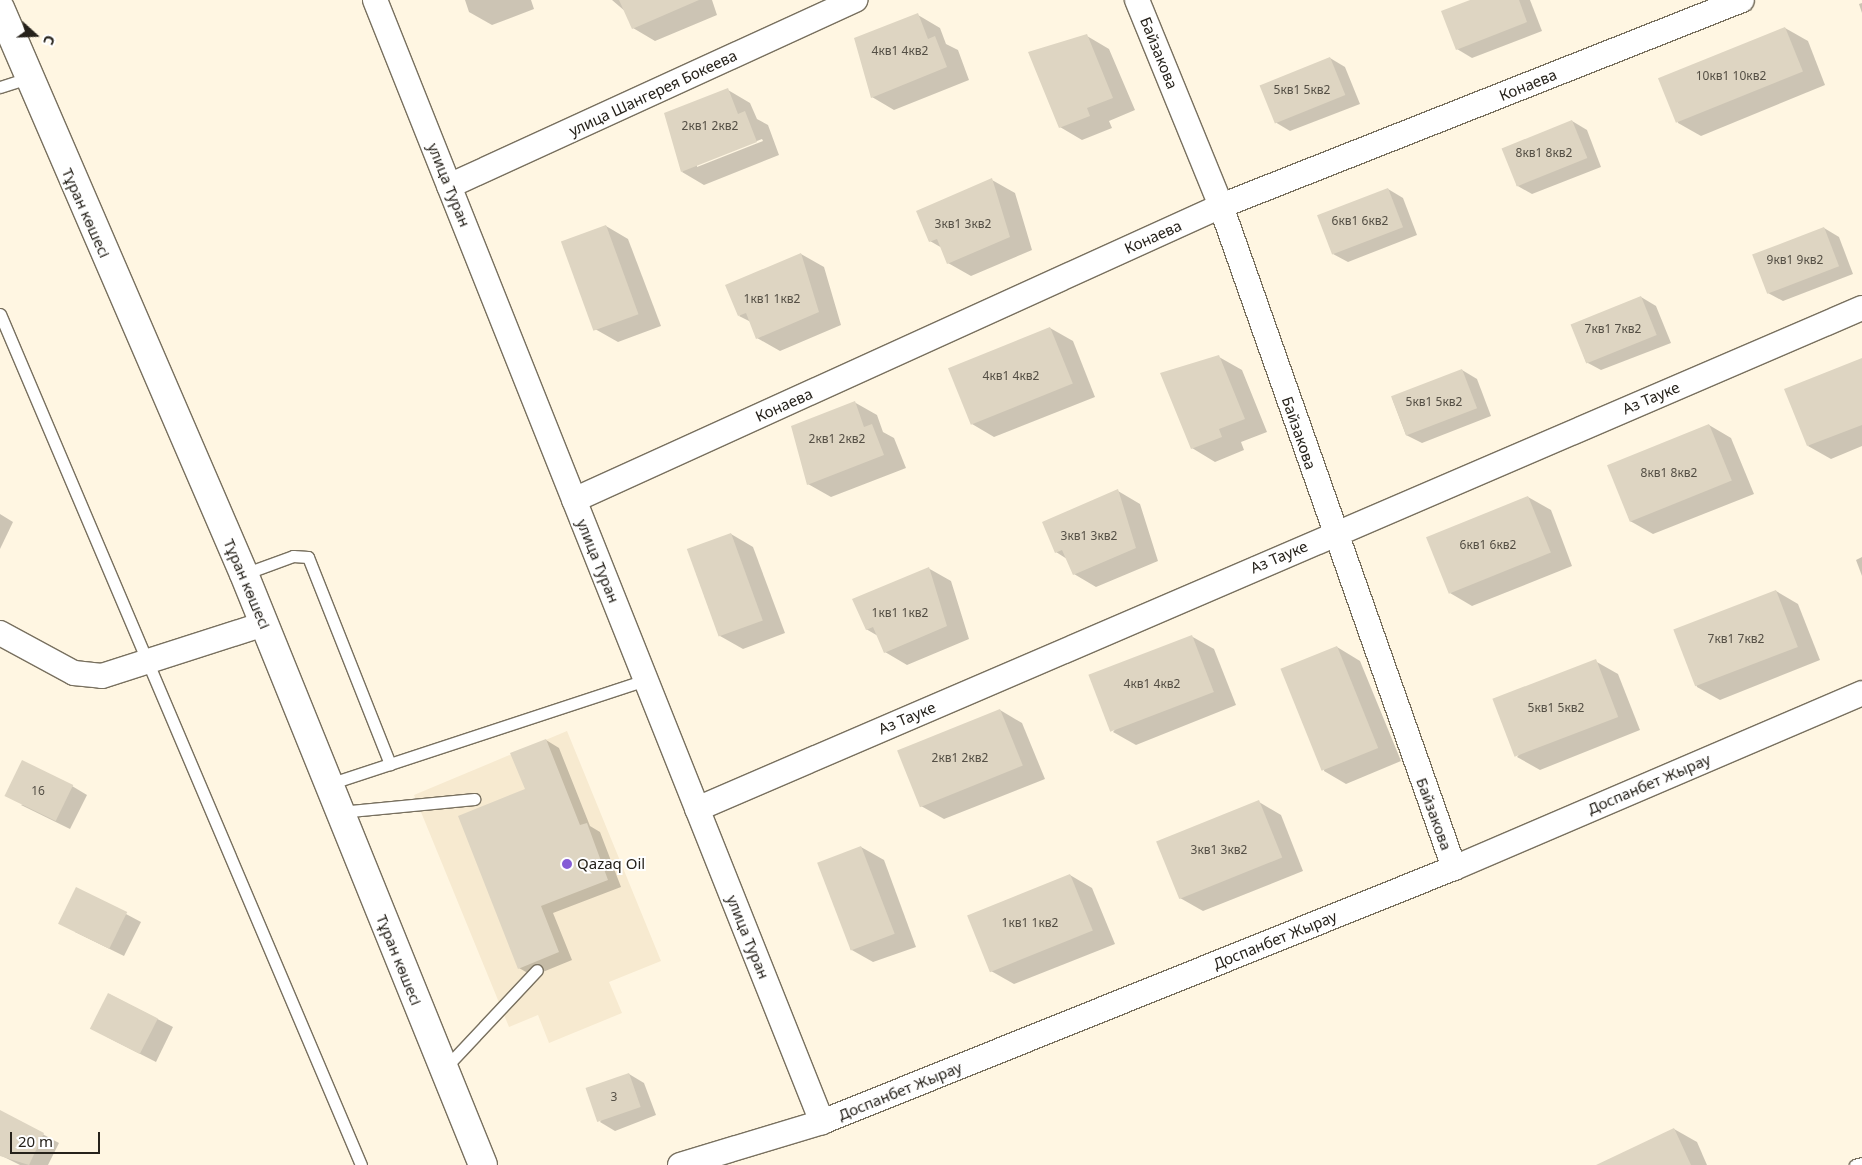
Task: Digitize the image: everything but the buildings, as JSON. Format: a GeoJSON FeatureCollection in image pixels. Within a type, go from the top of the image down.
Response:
{"type":"FeatureCollection","features":[{"type":"Feature","properties":{"kind":"main road","name":"Тұран көшесі"},"geometry":{"type":"LineString","coordinates":[[0,8],[27,78],[244,574],[483,1165]]}},
{"type":"Feature","properties":{"kind":"street","name":"улица Туран"},"geometry":{"type":"LineString","coordinates":[[375,0],[822,1122]]}},
{"type":"Feature","properties":{"kind":"street","name":"улица Шангерея Бокеева"},"geometry":{"type":"LineString","coordinates":[[449,186],[856,0]]}},
{"type":"Feature","properties":{"kind":"street","name":"Байзакова"},"geometry":{"type":"LineString","coordinates":[[1137,0],[1221,206],[1333,533],[1454,868]]}},
{"type":"Feature","properties":{"kind":"street","name":"Конаева"},"geometry":{"type":"LineString","coordinates":[[574,500],[1221,206],[1742,0]]}},
{"type":"Feature","properties":{"kind":"street","name":"Аз Тауке"},"geometry":{"type":"LineString","coordinates":[[697,809],[1333,533],[1862,308]]}},
{"type":"Feature","properties":{"kind":"street"},"geometry":{"type":"LineString","coordinates":[[0,632],[74,673],[102,676],[152,664],[264,624]]}},
{"type":"Feature","properties":{"kind":"street","name":"Доспанбет Жырау"},"geometry":{"type":"LineString","coordinates":[[680,1165],[822,1122],[1454,868],[1862,693]]}},
{"type":"Feature","properties":{"kind":"lane"},"geometry":{"type":"LineString","coordinates":[[0,87],[27,78]]}},
{"type":"Feature","properties":{"kind":"lane"},"geometry":{"type":"LineString","coordinates":[[0,314],[152,664],[360,1165]]}},
{"type":"Feature","properties":{"kind":"lane"},"geometry":{"type":"LineString","coordinates":[[244,574],[293,556],[308,557],[390,764]]}},
{"type":"Feature","properties":{"kind":"lane"},"geometry":{"type":"LineString","coordinates":[[329,784],[645,680]]}},
{"type":"Feature","properties":{"kind":"lane"},"geometry":{"type":"LineString","coordinates":[[340,812],[474,800]]}},
{"type":"Feature","properties":{"kind":"lane"},"geometry":{"type":"LineString","coordinates":[[444,1069],[537,970]]}},
{"type":"Feature","properties":{"kind":"lane"},"geometry":{"type":"LineString","coordinates":[[1855,1165],[1862,1163]]}},
{"type":"Feature","properties":{"kind":"shaded area"},"geometry":{"type":"Polygon","coordinates":[[[567,731],[661,961],[609,982],[622,1013],[549,1043],[538,1015],[509,1027],[414,795],[567,731]]]}},
{"type":"Feature","properties":{"kind":"place","name":"Qazaq Oil"},"geometry":{"type":"Point","coordinates":[567,864]}}]}
